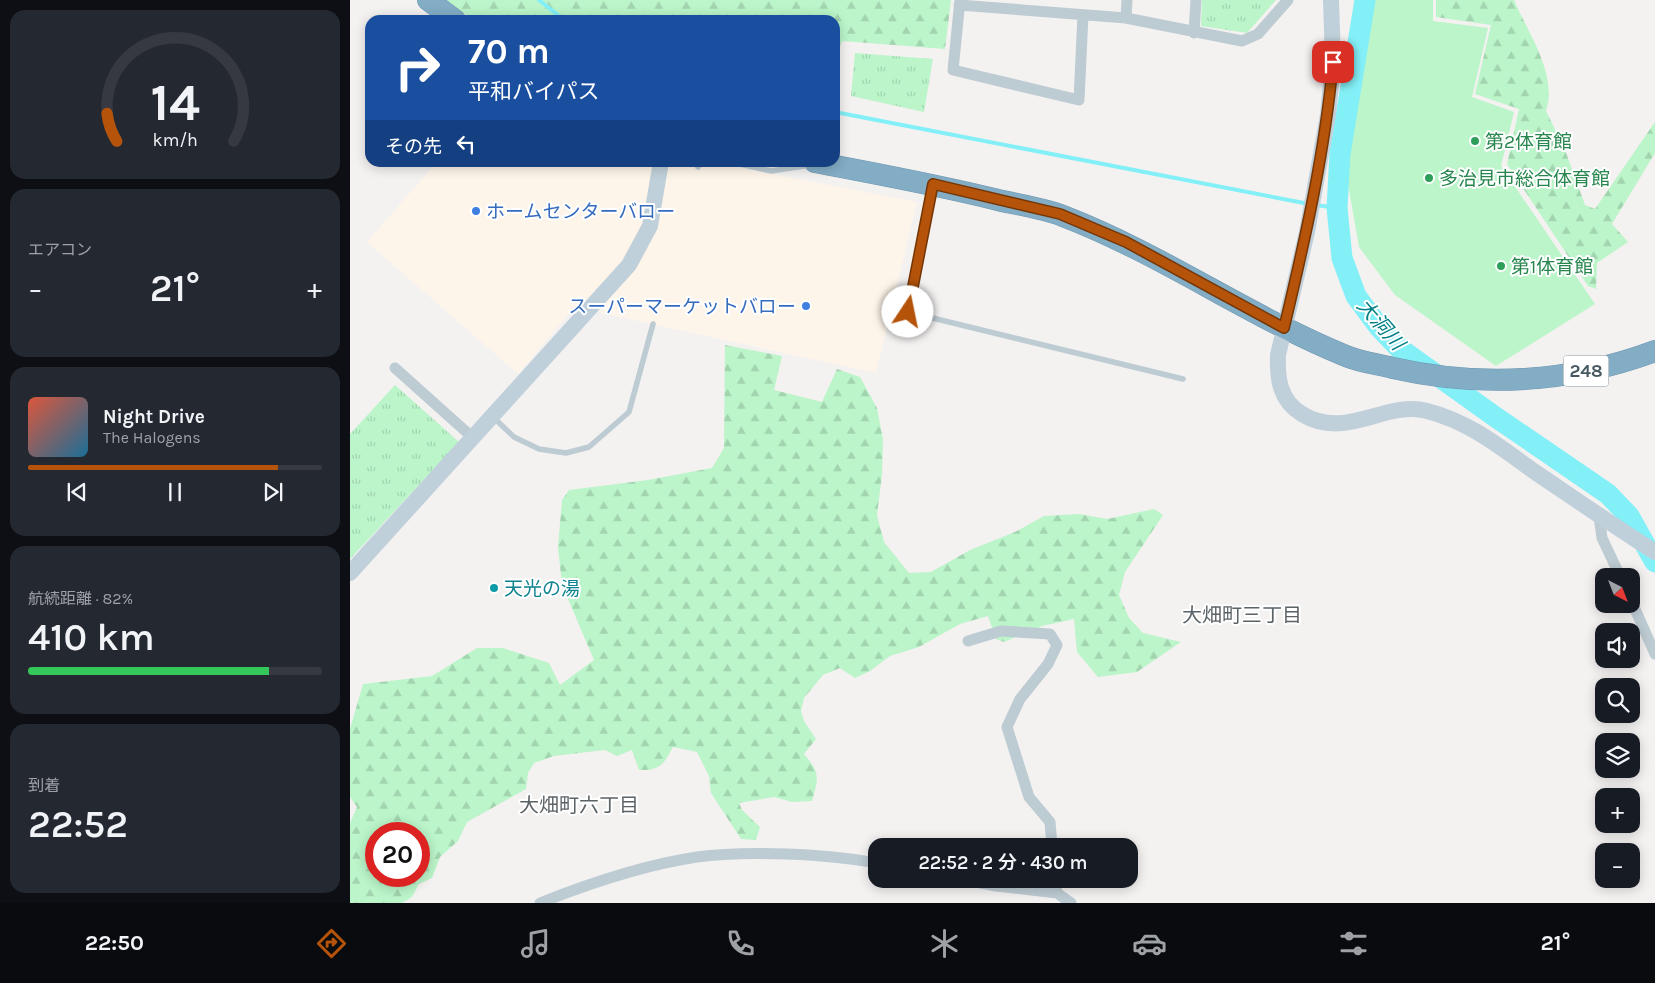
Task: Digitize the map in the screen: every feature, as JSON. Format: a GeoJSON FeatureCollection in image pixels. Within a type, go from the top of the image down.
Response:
{"type":"FeatureCollection","features":[{"type":"Feature","properties":{"kind":"highway"},"geometry":{"type":"LineString","coordinates":[[428,0],[448,15]]}},
{"type":"Feature","properties":{"kind":"highway","name":"248"},"geometry":{"type":"LineString","coordinates":[[840,167],[933,184],[1060,214],[1126,242],[1284,328],[1348,357],[1398,369],[1426,375],[1476,381],[1514,381],[1597,369],[1655,351]]}},
{"type":"Feature","properties":{"kind":"street"},"geometry":{"type":"LineString","coordinates":[[1126,18],[1127,0]]}},
{"type":"Feature","properties":{"kind":"street"},"geometry":{"type":"LineString","coordinates":[[1194,33],[1196,0]]}},
{"type":"Feature","properties":{"kind":"street"},"geometry":{"type":"LineString","coordinates":[[1084,15],[1079,100],[953,70],[959,2],[1126,18],[1242,41],[1258,34],[1288,0]]}},
{"type":"Feature","properties":{"kind":"street"},"geometry":{"type":"LineString","coordinates":[[1330,0],[1333,62],[1328,114],[1307,232],[1278,356],[1277,375],[1281,393],[1301,414],[1312,419],[1342,424],[1404,409],[1426,410],[1466,423],[1616,528],[1655,552]]}},
{"type":"Feature","properties":{"kind":"street"},"geometry":{"type":"LineString","coordinates":[[350,573],[629,265],[650,226],[660,167]]}},
{"type":"Feature","properties":{"kind":"street"},"geometry":{"type":"LineString","coordinates":[[394,368],[472,437]]}},
{"type":"Feature","properties":{"kind":"street"},"geometry":{"type":"LineString","coordinates":[[1599,516],[1602,538],[1616,568]]}},
{"type":"Feature","properties":{"kind":"street"},"geometry":{"type":"LineString","coordinates":[[1637,613],[1655,654]]}},
{"type":"Feature","properties":{"kind":"street"},"geometry":{"type":"LineString","coordinates":[[968,641],[1001,631],[1050,634],[1057,645],[1048,664],[1020,699],[1007,727],[1029,797],[1050,822],[1051,838]]}},
{"type":"Feature","properties":{"kind":"street"},"geometry":{"type":"LineString","coordinates":[[540,903],[579,887],[698,857],[756,854],[868,862]]}},
{"type":"Feature","properties":{"kind":"street"},"geometry":{"type":"LineString","coordinates":[[1013,888],[1057,893],[1071,903]]}},
{"type":"Feature","properties":{"kind":"street"},"geometry":{"type":"LineString","coordinates":[[1056,888],[1057,893]]}},
{"type":"Feature","properties":{"kind":"lane"},"geometry":{"type":"LineString","coordinates":[[753,167],[771,171],[794,167]]}},
{"type":"Feature","properties":{"kind":"lane"},"geometry":{"type":"LineString","coordinates":[[933,184],[908,312],[1182,378]]}},
{"type":"Feature","properties":{"kind":"lane"},"geometry":{"type":"LineString","coordinates":[[491,416],[514,437],[539,449],[566,453],[589,447],[629,412],[653,324]]}},
{"type":"Feature","properties":{"kind":"shaded area"},"geometry":{"type":"Polygon","coordinates":[[[433,167],[736,167],[917,202],[876,373],[601,313],[582,298],[518,374],[367,242],[433,167]]]}},
{"type":"Feature","properties":{"kind":"green space"},"geometry":{"type":"Polygon","coordinates":[[[444,0],[951,0],[945,49],[842,41],[840,46],[840,15],[466,15],[444,0]]]}},
{"type":"Feature","properties":{"kind":"green space"},"geometry":{"type":"Polygon","coordinates":[[[1202,0],[1276,0],[1247,33],[1201,26],[1202,0]]]}},
{"type":"Feature","properties":{"kind":"green space","name":"多治見市総合体育館"},"geometry":{"type":"Polygon","coordinates":[[[1368,0],[1433,0],[1433,21],[1488,28],[1472,97],[1514,112],[1501,166],[1595,304],[1496,366],[1395,295],[1359,247],[1349,190],[1347,145],[1368,0]]]}},
{"type":"Feature","properties":{"kind":"green space"},"geometry":{"type":"Polygon","coordinates":[[[1436,0],[1514,0],[1540,54],[1548,83],[1549,97],[1546,111],[1565,150],[1585,205],[1595,209],[1655,122],[1655,153],[1612,224],[1628,242],[1597,263],[1596,289],[1588,286],[1507,164],[1519,109],[1475,94],[1491,25],[1436,17],[1436,0]]]}},
{"type":"Feature","properties":{"kind":"green space"},"geometry":{"type":"Polygon","coordinates":[[[855,53],[933,59],[924,112],[851,96],[855,53]]]}},
{"type":"Feature","properties":{"kind":"green space"},"geometry":{"type":"Polygon","coordinates":[[[725,345],[782,356],[774,390],[822,402],[837,369],[860,377],[877,408],[883,440],[882,475],[877,515],[884,542],[909,573],[931,572],[970,550],[1015,532],[1044,516],[1079,514],[1107,519],[1154,509],[1163,515],[1125,572],[1119,595],[1129,618],[1143,633],[1181,642],[1137,672],[1098,677],[1077,652],[1074,619],[1042,626],[1004,642],[996,639],[988,616],[960,624],[919,647],[890,656],[870,671],[855,678],[840,668],[823,675],[804,698],[801,711],[804,721],[816,739],[804,754],[813,766],[817,776],[812,801],[792,802],[774,797],[739,803],[742,810],[760,827],[756,840],[741,839],[711,793],[709,776],[697,752],[673,747],[664,762],[657,768],[646,770],[639,770],[632,750],[617,756],[605,750],[554,756],[534,763],[528,773],[526,789],[467,822],[458,841],[440,857],[430,879],[430,822],[365,822],[365,887],[417,887],[412,897],[402,903],[350,903],[350,823],[357,807],[350,797],[350,729],[363,684],[432,676],[477,648],[503,648],[549,663],[560,685],[594,660],[562,585],[558,547],[562,500],[569,490],[648,480],[712,468],[724,448],[725,345]]]}},
{"type":"Feature","properties":{"kind":"green space"},"geometry":{"type":"Polygon","coordinates":[[[395,385],[459,442],[350,559],[350,434],[395,385]]]}},
{"type":"Feature","properties":{"kind":"waterway"},"geometry":{"type":"LineString","coordinates":[[539,0],[558,15]]}},
{"type":"Feature","properties":{"kind":"waterway","name":"大洞川"},"geometry":{"type":"LineString","coordinates":[[1365,0],[1340,154],[1337,208],[1342,258],[1356,296],[1379,327],[1399,348],[1608,494],[1629,516],[1655,562]]}},
{"type":"Feature","properties":{"kind":"waterway"},"geometry":{"type":"LineString","coordinates":[[840,113],[1309,204]]}},
{"type":"Feature","properties":{"kind":"waterway"},"geometry":{"type":"LineString","coordinates":[[1316,205],[1337,208]]}},
{"type":"Feature","properties":{"kind":"place","name":"第2体育館"},"geometry":{"type":"Point","coordinates":[1475,141]}},
{"type":"Feature","properties":{"kind":"place","name":"多治見市総合体育館"},"geometry":{"type":"Point","coordinates":[1429,178]}},
{"type":"Feature","properties":{"kind":"place","name":"ホームセンターバロー"},"geometry":{"type":"Point","coordinates":[476,211]}},
{"type":"Feature","properties":{"kind":"place","name":"第1体育館"},"geometry":{"type":"Point","coordinates":[1501,266]}},
{"type":"Feature","properties":{"kind":"place","name":"スーパーマーケットバロー"},"geometry":{"type":"Point","coordinates":[806,306]}},
{"type":"Feature","properties":{"kind":"place","name":"天光の湯"},"geometry":{"type":"Point","coordinates":[494,588]}},
{"type":"Feature","properties":{"kind":"district","name":"大畑町三丁目"},"geometry":{"type":"Point","coordinates":[1242,615]}},
{"type":"Feature","properties":{"kind":"district","name":"大畑町六丁目"},"geometry":{"type":"Point","coordinates":[579,805]}},
{"type":"Feature","properties":{"kind":"route"},"geometry":{"type":"LineString","coordinates":[[908,312],[933,184],[1060,214],[1126,242],[1284,328],[1307,232],[1328,114],[1333,62]]}}]}
